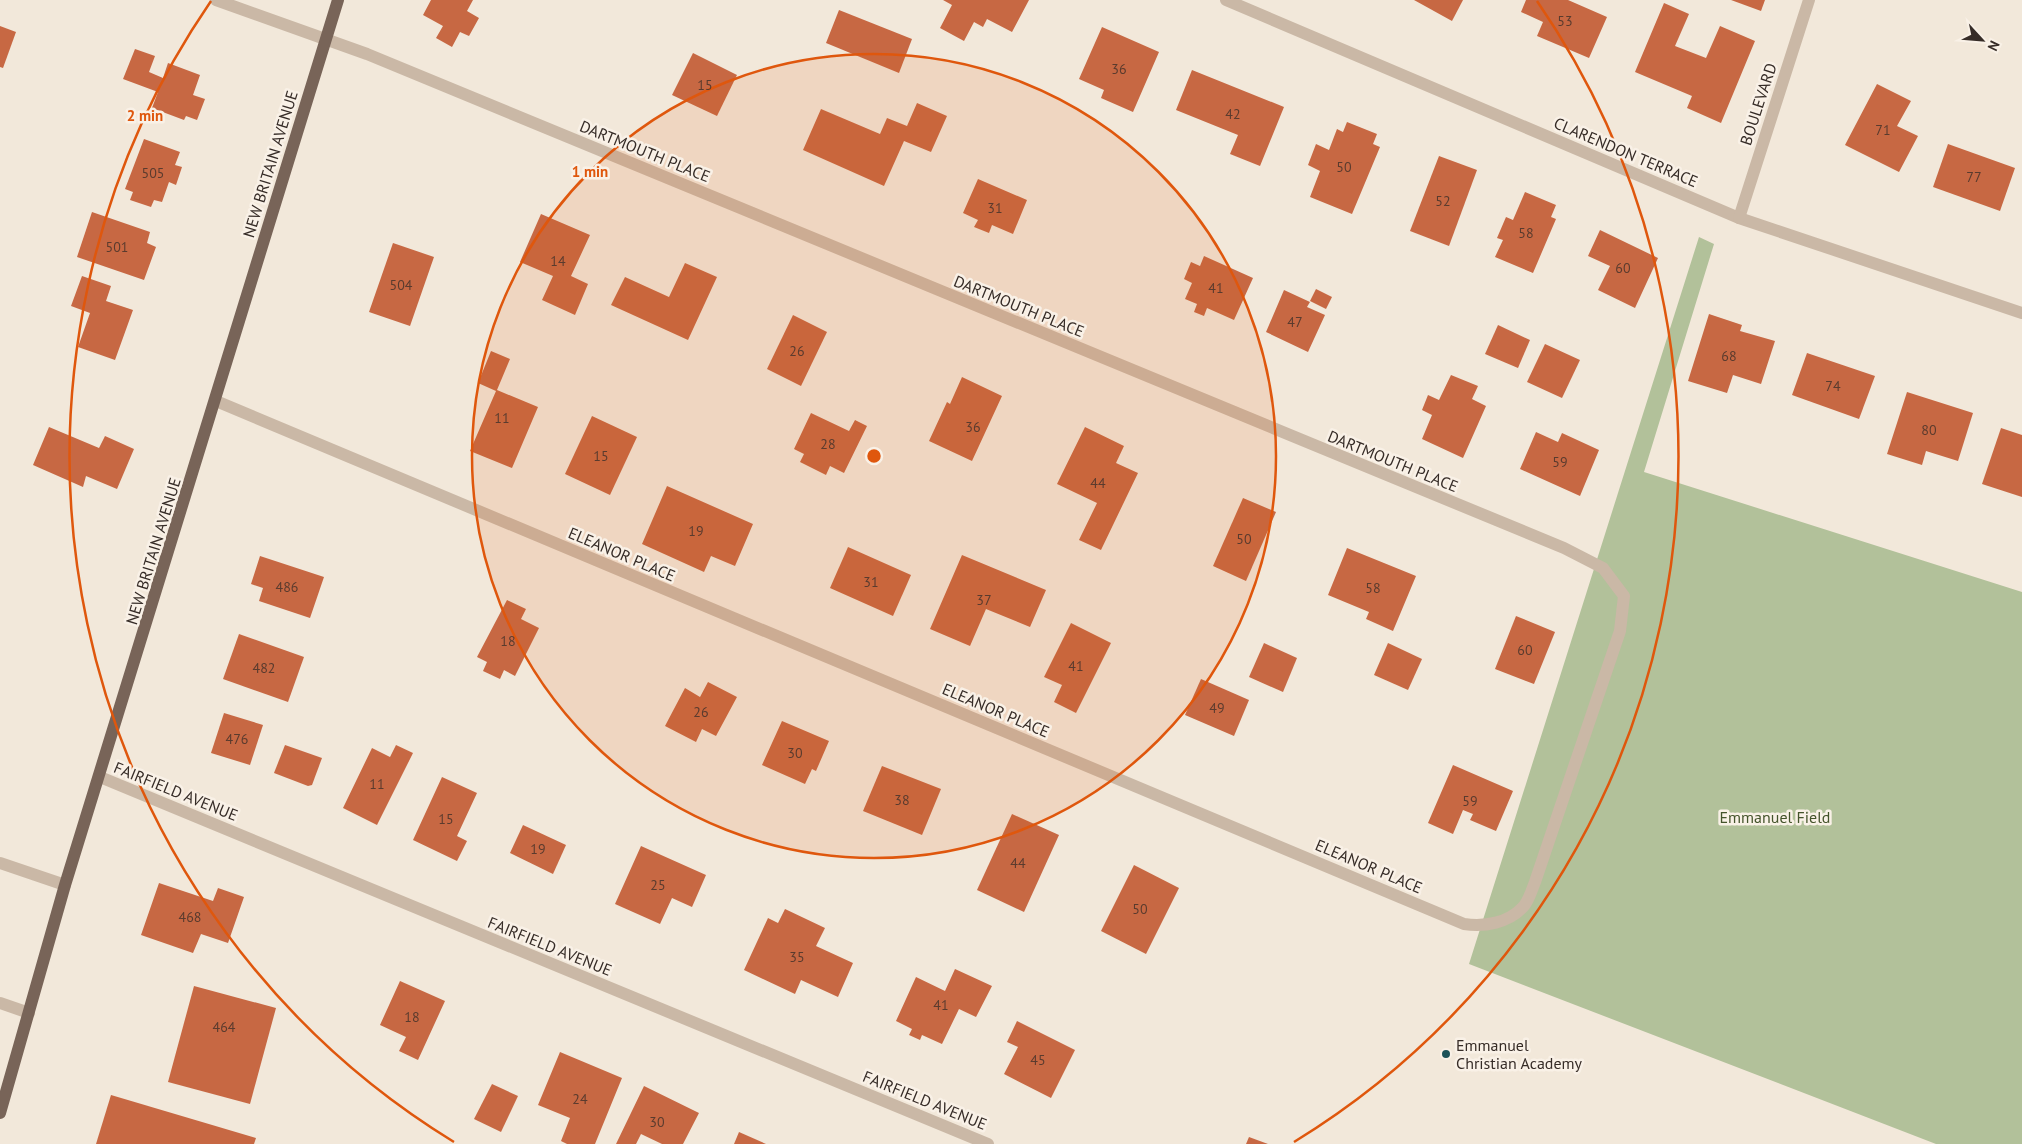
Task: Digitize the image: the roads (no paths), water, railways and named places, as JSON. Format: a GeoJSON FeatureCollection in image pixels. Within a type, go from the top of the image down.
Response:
{"type":"FeatureCollection","features":[{"type":"Feature","properties":{"kind":"main road","name":"NEW BRITAIN AVENUE"},"geometry":{"type":"LineString","coordinates":[[0,1113],[65,885],[216,401],[338,0]]}},
{"type":"Feature","properties":{"kind":"street","name":"DARTMOUTH PLACE"},"geometry":{"type":"LineString","coordinates":[[216,0],[326,38],[1564,548],[1603,568],[1624,596],[1620,631],[1611,663]]}},
{"type":"Feature","properties":{"kind":"street","name":"CLARENDON TERRACE"},"geometry":{"type":"LineString","coordinates":[[1226,0],[1739,218],[2022,313]]}},
{"type":"Feature","properties":{"kind":"street","name":"BOULEVARD"},"geometry":{"type":"LineString","coordinates":[[1739,218],[1809,0]]}},
{"type":"Feature","properties":{"kind":"street","name":"ELEANOR PLACE"},"geometry":{"type":"LineString","coordinates":[[216,401],[1464,924],[1482,926],[1500,922],[1524,907],[1536,882],[1611,663]]}},
{"type":"Feature","properties":{"kind":"street","name":"FAIRFIELD AVENUE"},"geometry":{"type":"LineString","coordinates":[[100,777],[988,1144]]}},
{"type":"Feature","properties":{"kind":"street"},"geometry":{"type":"LineString","coordinates":[[0,863],[65,885]]}},
{"type":"Feature","properties":{"kind":"street"},"geometry":{"type":"LineString","coordinates":[[0,1003],[28,1012]]}},
{"type":"Feature","properties":{"kind":"place","name":"Emmanuel Christian Academy"},"geometry":{"type":"Point","coordinates":[1446,1054]}},
{"type":"Feature","properties":{"kind":"park label","name":"Emmanuel Field"},"geometry":{"type":"Point","coordinates":[1775,817]}}]}
